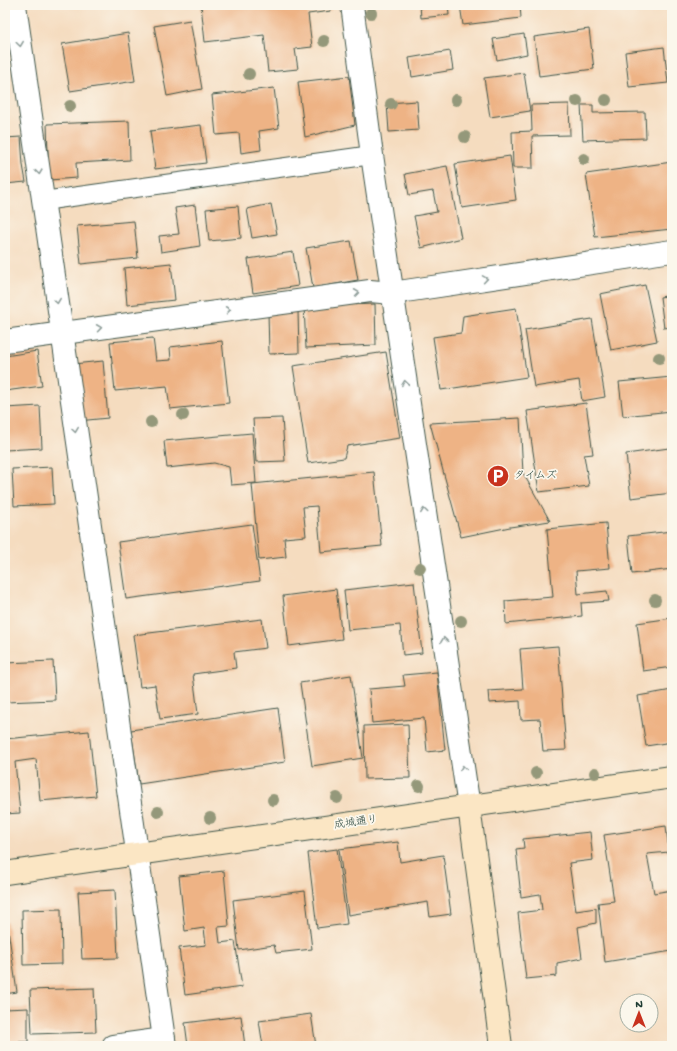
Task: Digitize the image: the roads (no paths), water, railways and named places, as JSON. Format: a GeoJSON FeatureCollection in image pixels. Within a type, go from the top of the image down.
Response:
{"type":"FeatureCollection","features":[{"type":"Feature","properties":{"kind":"street"},"geometry":{"type":"LineString","coordinates":[[15,5],[164,1043],[113,1046]]}},
{"type":"Feature","properties":{"kind":"street"},"geometry":{"type":"LineString","coordinates":[[352,5],[372,155],[469,807],[502,1046]]}},
{"type":"Feature","properties":{"kind":"street"},"geometry":{"type":"LineString","coordinates":[[5,341],[370,291],[392,293],[672,251]]}},
{"type":"Feature","properties":{"kind":"street","name":"成城通り"},"geometry":{"type":"LineString","coordinates":[[5,873],[672,777]]}},
{"type":"Feature","properties":{"kind":"lane"},"geometry":{"type":"LineString","coordinates":[[43,201],[372,155]]}},
{"type":"Feature","properties":{"kind":"place","name":"タイムズ"},"geometry":{"type":"Point","coordinates":[498,476]}}]}
